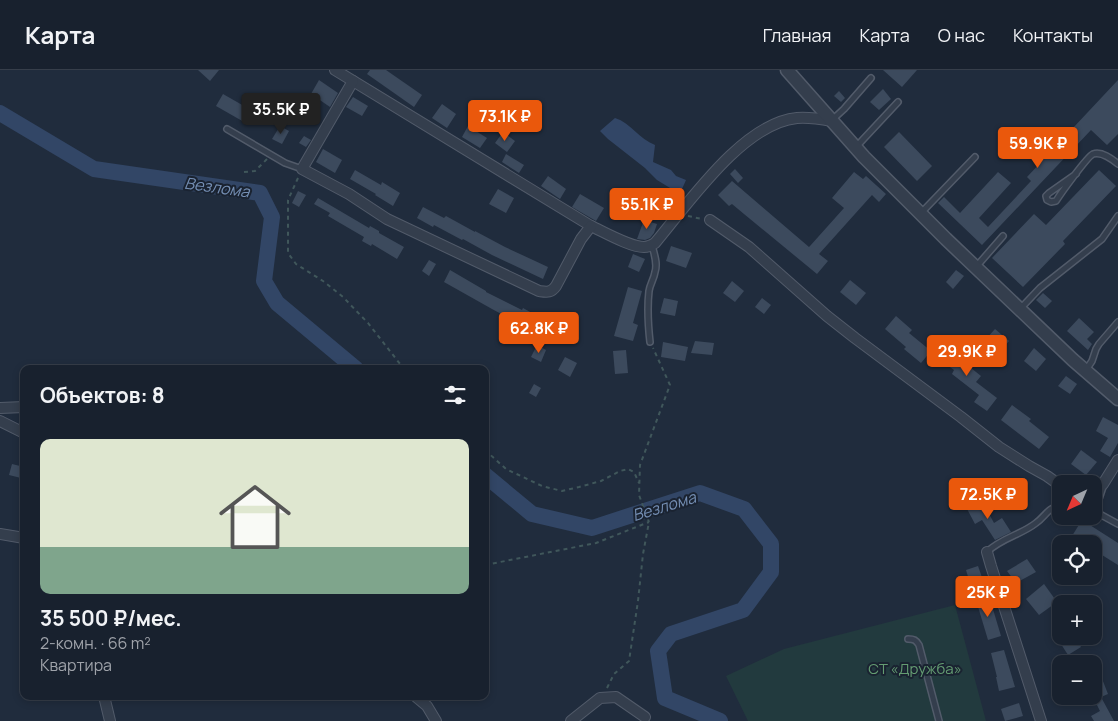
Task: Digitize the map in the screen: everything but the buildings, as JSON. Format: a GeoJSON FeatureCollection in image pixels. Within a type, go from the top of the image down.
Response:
{"type":"FeatureCollection","features":[{"type":"Feature","properties":{"kind":"street"},"geometry":{"type":"LineString","coordinates":[[335,70],[591,226],[641,247],[647,247],[655,243],[720,165],[761,131],[772,125],[796,118],[832,121]]}},
{"type":"Feature","properties":{"kind":"street"},"geometry":{"type":"LineString","coordinates":[[786,70],[856,148],[921,214],[1118,399]]}},
{"type":"Feature","properties":{"kind":"street"},"geometry":{"type":"LineString","coordinates":[[353,80],[302,169],[349,194],[387,218],[539,291],[552,292],[581,239],[591,226]]}},
{"type":"Feature","properties":{"kind":"street"},"geometry":{"type":"LineString","coordinates":[[710,220],[749,247],[827,316],[998,447],[1052,480]]}},
{"type":"Feature","properties":{"kind":"street"},"geometry":{"type":"LineString","coordinates":[[0,408],[20,407]]}},
{"type":"Feature","properties":{"kind":"street"},"geometry":{"type":"LineString","coordinates":[[0,421],[20,431]]}},
{"type":"Feature","properties":{"kind":"street"},"geometry":{"type":"LineString","coordinates":[[1104,484],[1118,460]]}},
{"type":"Feature","properties":{"kind":"street"},"geometry":{"type":"LineString","coordinates":[[0,534],[20,537]]}},
{"type":"Feature","properties":{"kind":"street"},"geometry":{"type":"LineString","coordinates":[[988,552],[1041,721]]}},
{"type":"Feature","properties":{"kind":"street"},"geometry":{"type":"LineString","coordinates":[[571,721],[600,698],[616,697],[645,716]]}},
{"type":"Feature","properties":{"kind":"street"},"geometry":{"type":"LineString","coordinates":[[105,700],[110,721]]}},
{"type":"Feature","properties":{"kind":"street"},"geometry":{"type":"LineString","coordinates":[[420,700],[427,706],[436,721]]}},
{"type":"Feature","properties":{"kind":"lane"},"geometry":{"type":"LineString","coordinates":[[832,121],[871,78]]}},
{"type":"Feature","properties":{"kind":"lane"},"geometry":{"type":"LineString","coordinates":[[856,148],[898,102]]}},
{"type":"Feature","properties":{"kind":"lane"},"geometry":{"type":"LineString","coordinates":[[227,129],[284,163],[302,169]]}},
{"type":"Feature","properties":{"kind":"lane"},"geometry":{"type":"LineString","coordinates":[[1076,174],[1049,193],[1046,196],[1047,200],[1051,202],[1056,201],[1093,154],[1103,154],[1118,164]]}},
{"type":"Feature","properties":{"kind":"lane"},"geometry":{"type":"LineString","coordinates":[[921,214],[975,157]]}},
{"type":"Feature","properties":{"kind":"lane"},"geometry":{"type":"LineString","coordinates":[[1020,309],[1040,288],[1102,240],[1118,216]]}},
{"type":"Feature","properties":{"kind":"lane"},"geometry":{"type":"LineString","coordinates":[[976,267],[1002,236]]}},
{"type":"Feature","properties":{"kind":"lane"},"geometry":{"type":"LineString","coordinates":[[650,342],[648,318],[649,293],[656,268],[656,258],[652,245]]}},
{"type":"Feature","properties":{"kind":"lane"},"geometry":{"type":"LineString","coordinates":[[1086,371],[1099,344],[1118,322]]}},
{"type":"Feature","properties":{"kind":"lane"},"geometry":{"type":"LineString","coordinates":[[1102,489],[1104,484]]}},
{"type":"Feature","properties":{"kind":"lane"},"geometry":{"type":"LineString","coordinates":[[988,552],[999,543],[1035,524],[1052,508]]}},
{"type":"Feature","properties":{"kind":"lane"},"geometry":{"type":"LineString","coordinates":[[1102,515],[1118,524]]}},
{"type":"Feature","properties":{"kind":"lane"},"geometry":{"type":"LineString","coordinates":[[908,639],[913,639],[919,645],[939,721]]}},
{"type":"Feature","properties":{"kind":"path"},"geometry":{"type":"LineString","coordinates":[[244,172],[255,171],[264,161]]}},
{"type":"Feature","properties":{"kind":"path"},"geometry":{"type":"LineString","coordinates":[[302,169],[288,200],[288,253],[296,264],[323,281],[343,297],[368,323],[401,365]]}},
{"type":"Feature","properties":{"kind":"path"},"geometry":{"type":"LineString","coordinates":[[680,213],[690,217],[710,220]]}},
{"type":"Feature","properties":{"kind":"path"},"geometry":{"type":"LineString","coordinates":[[600,698],[614,674],[629,660],[649,522],[639,496],[640,464],[670,385],[650,342]]}},
{"type":"Feature","properties":{"kind":"path"},"geometry":{"type":"LineString","coordinates":[[489,454],[506,469],[542,486],[562,491],[601,481],[620,470],[628,468],[634,472],[639,485]]}},
{"type":"Feature","properties":{"kind":"path"},"geometry":{"type":"LineString","coordinates":[[489,565],[596,543],[649,522]]}},
{"type":"Feature","properties":{"kind":"green space","name":"СТ «Дружба»"},"geometry":{"type":"Polygon","coordinates":[[[955,605],[986,721],[748,721],[726,676],[784,649],[955,605]]]}},
{"type":"Feature","properties":{"kind":"water"},"geometry":{"type":"Polygon","coordinates":[[[615,118],[626,123],[644,139],[655,145],[653,162],[671,170],[676,176],[686,180],[682,189],[675,191],[657,180],[600,131],[615,118]]]}},
{"type":"Feature","properties":{"kind":"waterway","name":"Везлома"},"geometry":{"type":"LineString","coordinates":[[0,113],[94,169],[260,193],[272,217],[264,281],[277,303],[351,365]]}},
{"type":"Feature","properties":{"kind":"waterway","name":"Везлома"},"geometry":{"type":"LineString","coordinates":[[489,478],[532,514],[592,528],[700,493],[744,509],[771,544],[771,572],[743,610],[671,634],[658,651],[665,698],[720,721]]}}]}
